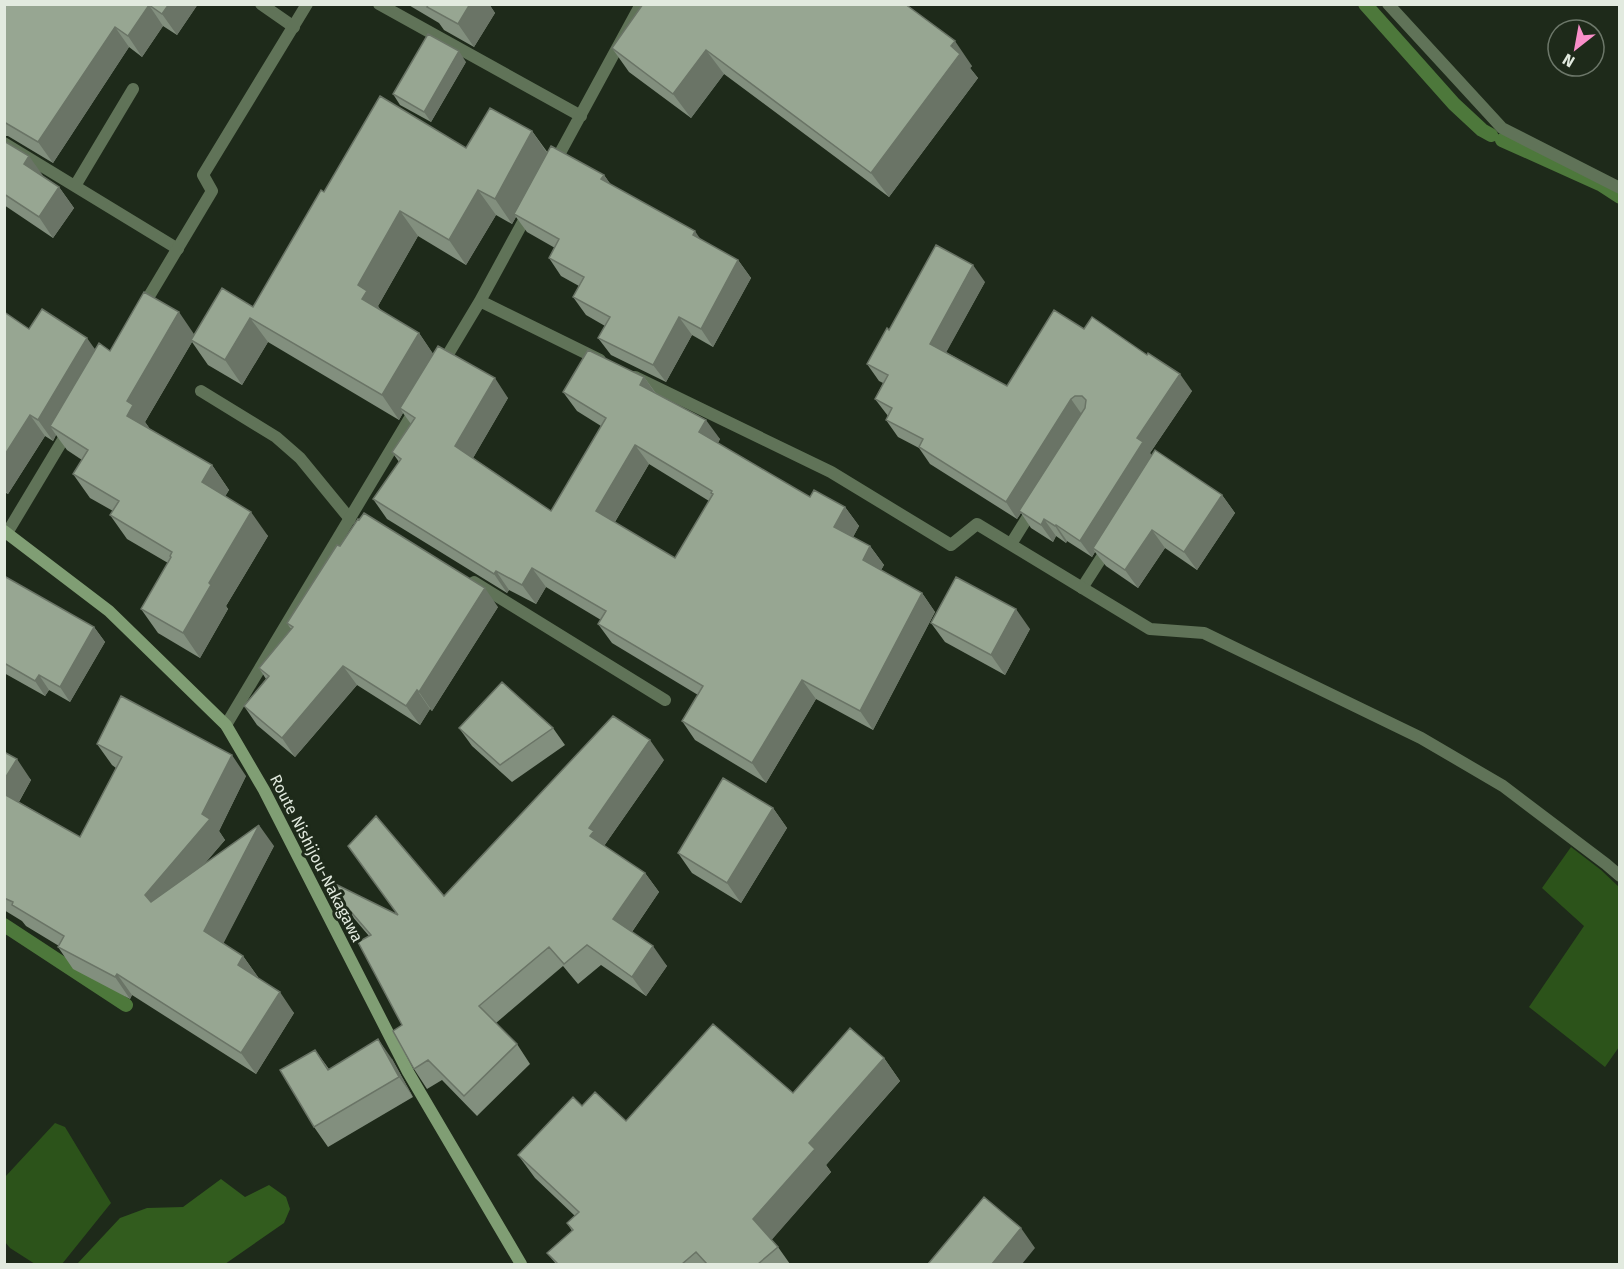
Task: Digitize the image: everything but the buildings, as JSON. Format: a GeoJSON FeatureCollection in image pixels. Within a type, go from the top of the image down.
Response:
{"type":"FeatureCollection","features":[{"type":"Feature","properties":{"kind":"main road","name":"Route Nishijou-Nakagawa"},"geometry":{"type":"LineString","coordinates":[[6,532],[109,611],[226,725],[264,790],[408,1072],[521,1264]]}},
{"type":"Feature","properties":{"kind":"street"},"geometry":{"type":"LineString","coordinates":[[261,4],[294,27]]}},
{"type":"Feature","properties":{"kind":"street"},"geometry":{"type":"LineString","coordinates":[[135,320],[212,191],[203,175],[308,4]]}},
{"type":"Feature","properties":{"kind":"street"},"geometry":{"type":"LineString","coordinates":[[379,4],[581,116]]}},
{"type":"Feature","properties":{"kind":"street"},"geometry":{"type":"LineString","coordinates":[[547,178],[641,4]]}},
{"type":"Feature","properties":{"kind":"street"},"geometry":{"type":"LineString","coordinates":[[1388,4],[1502,128],[1620,188]]}},
{"type":"Feature","properties":{"kind":"street"},"geometry":{"type":"LineString","coordinates":[[75,186],[133,89]]}},
{"type":"Feature","properties":{"kind":"street"},"geometry":{"type":"LineString","coordinates":[[4,143],[178,249]]}},
{"type":"Feature","properties":{"kind":"street"},"geometry":{"type":"LineString","coordinates":[[226,725],[357,515],[429,386],[480,301],[536,198]]}},
{"type":"Feature","properties":{"kind":"street"},"geometry":{"type":"LineString","coordinates":[[480,301],[607,363]]}},
{"type":"Feature","properties":{"kind":"street"},"geometry":{"type":"LineString","coordinates":[[629,374],[831,472],[951,545],[977,524],[1150,629],[1204,633],[1421,738],[1503,786],[1620,876]]}},
{"type":"Feature","properties":{"kind":"street"},"geometry":{"type":"LineString","coordinates":[[201,391],[276,437],[357,515]]}},
{"type":"Feature","properties":{"kind":"street"},"geometry":{"type":"LineString","coordinates":[[6,532],[74,421]]}},
{"type":"Feature","properties":{"kind":"street"},"geometry":{"type":"LineString","coordinates":[[1011,544],[1041,496]]}},
{"type":"Feature","properties":{"kind":"street"},"geometry":{"type":"LineString","coordinates":[[1082,588],[1119,531]]}},
{"type":"Feature","properties":{"kind":"street"},"geometry":{"type":"LineString","coordinates":[[465,577],[665,700]]}},
{"type":"Feature","properties":{"kind":"green space"},"geometry":{"type":"Polygon","coordinates":[[[1571,847],[1619,887],[1619,1047],[1605,1067],[1529,1007],[1584,926],[1542,888],[1571,847]]]}},
{"type":"Feature","properties":{"kind":"green space"},"geometry":{"type":"Polygon","coordinates":[[[55,1123],[65,1127],[111,1203],[62,1264],[35,1264],[10,1248],[5,1242],[5,1177],[55,1123]]]}},
{"type":"Feature","properties":{"kind":"green space"},"geometry":{"type":"Polygon","coordinates":[[[221,1179],[245,1197],[269,1185],[286,1197],[290,1209],[284,1223],[225,1264],[77,1264],[120,1218],[147,1208],[183,1207],[221,1179]]]}},
{"type":"Feature","properties":{"kind":"waterway"},"geometry":{"type":"LineString","coordinates":[[1365,4],[1454,104],[1482,130],[1491,135]]}},
{"type":"Feature","properties":{"kind":"waterway"},"geometry":{"type":"LineString","coordinates":[[1502,140],[1600,184],[1620,197]]}},
{"type":"Feature","properties":{"kind":"waterway"},"geometry":{"type":"LineString","coordinates":[[4,925],[126,1005]]}}]}
